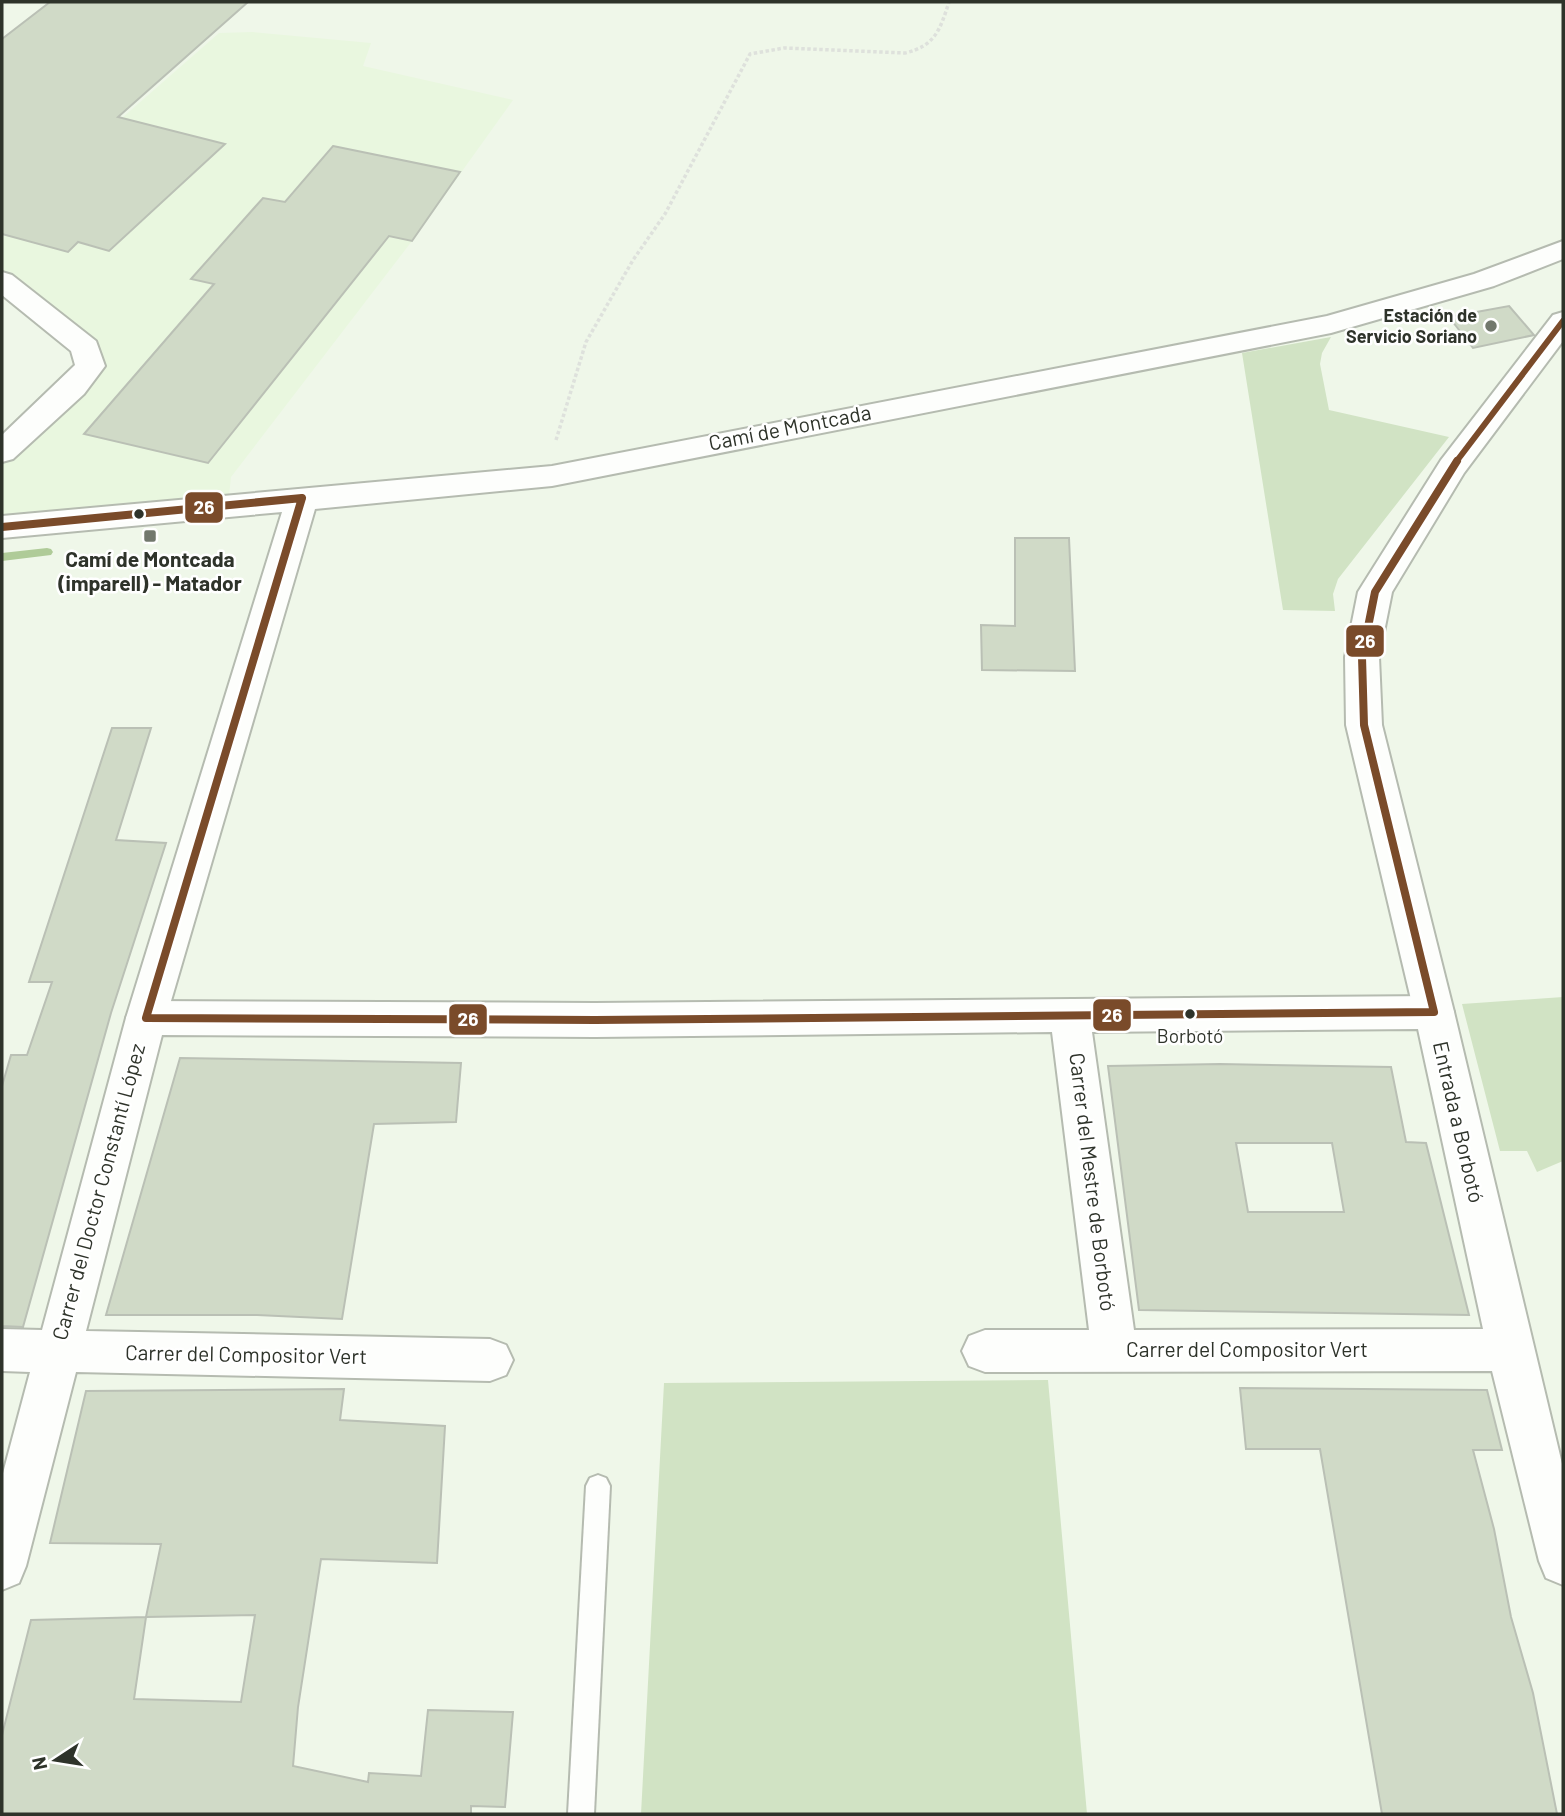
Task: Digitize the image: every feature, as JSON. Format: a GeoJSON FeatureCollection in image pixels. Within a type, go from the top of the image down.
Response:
{"type":"FeatureCollection","features":[{"type":"Feature","properties":{"kind":"street","name":"Camí de Montcada"},"geometry":{"type":"LineString","coordinates":[[2,527],[552,476],[991,388],[1331,324],[1484,280],[1563,249]]}},
{"type":"Feature","properties":{"kind":"street"},"geometry":{"type":"LineString","coordinates":[[2,281],[85,347],[90,366],[73,387],[2,452]]}},
{"type":"Feature","properties":{"kind":"street","name":"Entrada a Borbotó"},"geometry":{"type":"LineString","coordinates":[[1563,321],[1452,467],[1375,592],[1362,657],[1364,725],[1434,1012],[1510,1350],[1563,1562]]}},
{"type":"Feature","properties":{"kind":"street","name":"Carrer del Doctor Constantí López"},"geometry":{"type":"LineString","coordinates":[[2,1566],[56,1351],[146,1018],[302,498]]}},
{"type":"Feature","properties":{"kind":"street"},"geometry":{"type":"LineString","coordinates":[[146,1018],[595,1020],[1434,1012]]}},
{"type":"Feature","properties":{"kind":"street","name":"Carrer del Mestre de Borbotó"},"geometry":{"type":"LineString","coordinates":[[1070,1015],[1114,1350]]}},
{"type":"Feature","properties":{"kind":"street","name":"Carrer del Compositor Vert"},"geometry":{"type":"LineString","coordinates":[[2,1350],[490,1360]]}},
{"type":"Feature","properties":{"kind":"street","name":"Carrer del Compositor Vert"},"geometry":{"type":"LineString","coordinates":[[985,1351],[1510,1350]]}},
{"type":"Feature","properties":{"kind":"lane"},"geometry":{"type":"LineString","coordinates":[[581,1814],[598,1486]]}},
{"type":"Feature","properties":{"kind":"path"},"geometry":{"type":"LineString","coordinates":[[552,476],[552,458],[562,412],[586,342],[633,260],[664,214],[750,54],[784,48],[905,53],[924,50],[935,42],[949,2]]}},
{"type":"Feature","properties":{"kind":"shaded area"},"geometry":{"type":"Polygon","coordinates":[[[252,32],[371,43],[363,66],[513,100],[412,241],[231,477],[228,505],[2,527],[2,452],[73,387],[89,366],[55,322],[2,281],[2,223],[219,33],[252,32]]]}},
{"type":"Feature","properties":{"kind":"shaded area"},"geometry":{"type":"Polygon","coordinates":[[[1331,337],[1322,353],[1320,364],[1329,410],[1449,437],[1338,579],[1333,594],[1335,611],[1283,610],[1242,353],[1331,337]]]}},
{"type":"Feature","properties":{"kind":"shaded area"},"geometry":{"type":"Polygon","coordinates":[[[1563,997],[1563,1161],[1537,1172],[1527,1151],[1500,1151],[1462,1004],[1563,997]]]}},
{"type":"Feature","properties":{"kind":"shaded area"},"geometry":{"type":"Polygon","coordinates":[[[1048,1380],[1087,1814],[641,1814],[664,1383],[1048,1380]]]}},
{"type":"Feature","properties":{"kind":"building"},"geometry":{"type":"Polygon","coordinates":[[[50,2],[248,2],[118,117],[225,144],[109,251],[78,242],[68,252],[2,234],[2,39],[50,2]]]}},
{"type":"Feature","properties":{"kind":"building"},"geometry":{"type":"Polygon","coordinates":[[[333,146],[460,172],[412,241],[389,236],[208,463],[84,434],[214,284],[191,279],[263,198],[285,202],[333,146]]]}},
{"type":"Feature","properties":{"kind":"building","name":"Estación de Servicio Soriano"},"geometry":{"type":"Polygon","coordinates":[[[1509,306],[1534,335],[1473,348],[1449,317],[1509,306]]]}},
{"type":"Feature","properties":{"kind":"building"},"geometry":{"type":"Polygon","coordinates":[[[1015,538],[1069,538],[1075,671],[982,670],[981,625],[1015,626],[1015,538]]]}},
{"type":"Feature","properties":{"kind":"building"},"geometry":{"type":"Polygon","coordinates":[[[112,728],[151,728],[116,840],[166,843],[111,1013],[23,1327],[2,1326],[2,1086],[11,1055],[27,1055],[52,982],[29,982],[112,728]]]}},
{"type":"Feature","properties":{"kind":"building"},"geometry":{"type":"Polygon","coordinates":[[[180,1058],[461,1063],[456,1122],[374,1124],[342,1319],[257,1315],[106,1315],[180,1058]]]}},
{"type":"Feature","properties":{"kind":"building"},"geometry":{"type":"Polygon","coordinates":[[[1220,1064],[1391,1067],[1406,1142],[1426,1143],[1469,1315],[1139,1310],[1108,1066],[1220,1064]],[[1236,1143],[1248,1212],[1344,1212],[1332,1143],[1236,1143]]]}},
{"type":"Feature","properties":{"kind":"building"},"geometry":{"type":"Polygon","coordinates":[[[1240,1388],[1487,1390],[1502,1450],[1473,1450],[1494,1529],[1511,1617],[1533,1693],[1557,1814],[1382,1814],[1320,1449],[1246,1449],[1240,1388]]]}},
{"type":"Feature","properties":{"kind":"building"},"geometry":{"type":"Polygon","coordinates":[[[344,1389],[340,1420],[445,1426],[437,1563],[321,1559],[298,1707],[293,1766],[368,1782],[369,1773],[421,1776],[428,1710],[513,1712],[505,1807],[471,1806],[471,1814],[2,1814],[2,1735],[31,1620],[146,1617],[161,1544],[50,1543],[86,1391],[344,1389]],[[255,1615],[146,1617],[134,1699],[241,1702],[255,1615]]]}},
{"type":"Feature","properties":{"kind":"waterway"},"geometry":{"type":"LineString","coordinates":[[2,557],[47,552]]}},
{"type":"Feature","properties":{"kind":"transit line","name":"26"},"geometry":{"type":"LineString","coordinates":[[1434,1012],[1364,725],[1362,657],[1375,592],[1452,467],[1563,321]]}},
{"type":"Feature","properties":{"kind":"transit line","name":"26"},"geometry":{"type":"LineString","coordinates":[[2,527],[302,498]]}},
{"type":"Feature","properties":{"kind":"transit line","name":"26"},"geometry":{"type":"LineString","coordinates":[[146,1018],[302,498]]}},
{"type":"Feature","properties":{"kind":"transit line","name":"26"},"geometry":{"type":"LineString","coordinates":[[146,1018],[595,1020],[1434,1012]]}},
{"type":"Feature","properties":{"kind":"place","name":"Estación de Servicio Soriano"},"geometry":{"type":"Point","coordinates":[1491,326]}},
{"type":"Feature","properties":{"kind":"place","name":"Camí de Montcada (imparell) - Matador"},"geometry":{"type":"Point","coordinates":[150,536]}},
{"type":"Feature","properties":{"kind":"place","name":"Borbotó"},"geometry":{"type":"Point","coordinates":[1190,1014]}}]}
